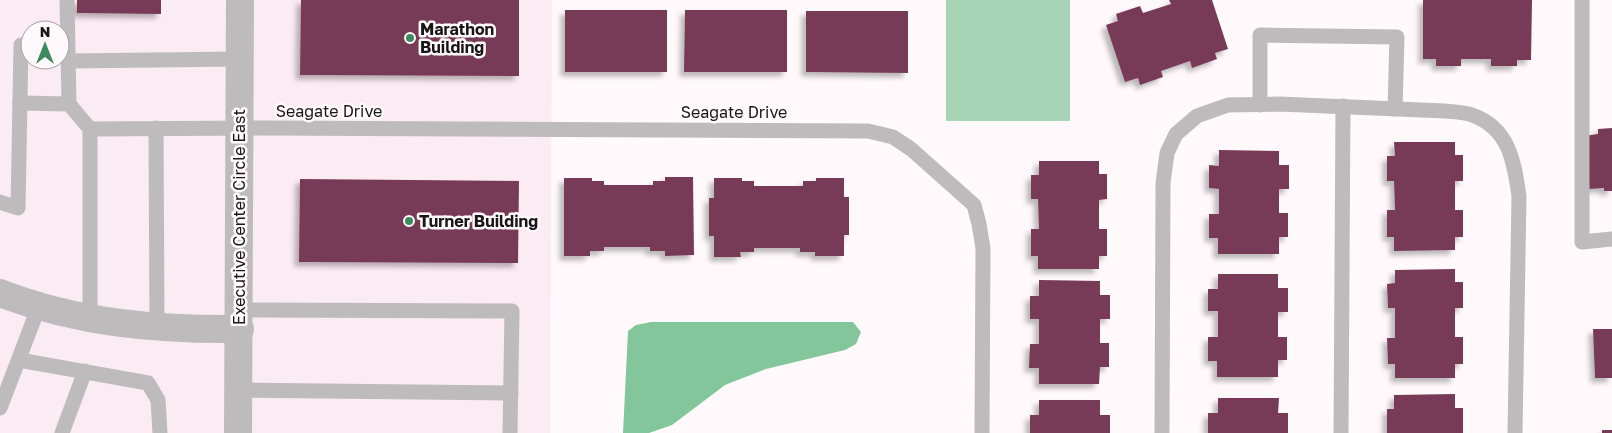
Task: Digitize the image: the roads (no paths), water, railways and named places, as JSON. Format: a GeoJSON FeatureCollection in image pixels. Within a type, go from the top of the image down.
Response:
{"type":"FeatureCollection","features":[{"type":"Feature","properties":{"kind":"street","name":"Executive Center Circle East"},"geometry":{"type":"LineString","coordinates":[[238,433],[240,0]]}},
{"type":"Feature","properties":{"kind":"street"},"geometry":{"type":"LineString","coordinates":[[0,293],[39,306],[120,324],[191,330],[240,320]]}},
{"type":"Feature","properties":{"kind":"lane"},"geometry":{"type":"LineString","coordinates":[[67,0],[67,20]]}},
{"type":"Feature","properties":{"kind":"lane"},"geometry":{"type":"LineString","coordinates":[[1582,0],[1582,242],[1612,239]]}},
{"type":"Feature","properties":{"kind":"lane"},"geometry":{"type":"LineString","coordinates":[[1260,105],[1260,35],[1398,37],[1395,109]]}},
{"type":"Feature","properties":{"kind":"lane"},"geometry":{"type":"LineString","coordinates":[[70,61],[239,59]]}},
{"type":"Feature","properties":{"kind":"lane"},"geometry":{"type":"LineString","coordinates":[[0,202],[18,208],[21,70]]}},
{"type":"Feature","properties":{"kind":"lane"},"geometry":{"type":"LineString","coordinates":[[68,70],[69,104],[90,129],[90,318]]}},
{"type":"Feature","properties":{"kind":"lane"},"geometry":{"type":"LineString","coordinates":[[20,102],[69,104]]}},
{"type":"Feature","properties":{"kind":"lane"},"geometry":{"type":"LineString","coordinates":[[1162,433],[1163,184],[1167,153],[1176,134],[1197,116],[1228,106],[1279,104],[1445,111],[1470,114],[1492,125],[1506,144],[1515,170],[1518,196],[1515,433]]}},
{"type":"Feature","properties":{"kind":"lane"},"geometry":{"type":"LineString","coordinates":[[1341,433],[1343,106]]}},
{"type":"Feature","properties":{"kind":"lane"},"geometry":{"type":"LineString","coordinates":[[156,128],[157,327]]}},
{"type":"Feature","properties":{"kind":"lane","name":"Seagate Drive"},"geometry":{"type":"LineString","coordinates":[[90,129],[868,131],[893,137],[911,149],[974,205],[983,248],[982,433]]}},
{"type":"Feature","properties":{"kind":"lane"},"geometry":{"type":"LineString","coordinates":[[0,408],[39,306]]}},
{"type":"Feature","properties":{"kind":"lane"},"geometry":{"type":"LineString","coordinates":[[240,320],[512,311],[510,433]]}},
{"type":"Feature","properties":{"kind":"lane"},"geometry":{"type":"LineString","coordinates":[[19,360],[148,383],[158,400],[160,433]]}},
{"type":"Feature","properties":{"kind":"lane"},"geometry":{"type":"LineString","coordinates":[[62,433],[85,371]]}},
{"type":"Feature","properties":{"kind":"lane"},"geometry":{"type":"LineString","coordinates":[[239,390],[511,393]]}},
{"type":"Feature","properties":{"kind":"place","name":"Marathon Building"},"geometry":{"type":"Point","coordinates":[410,38]}},
{"type":"Feature","properties":{"kind":"place","name":"Turner Building"},"geometry":{"type":"Point","coordinates":[409,221]}}]}
